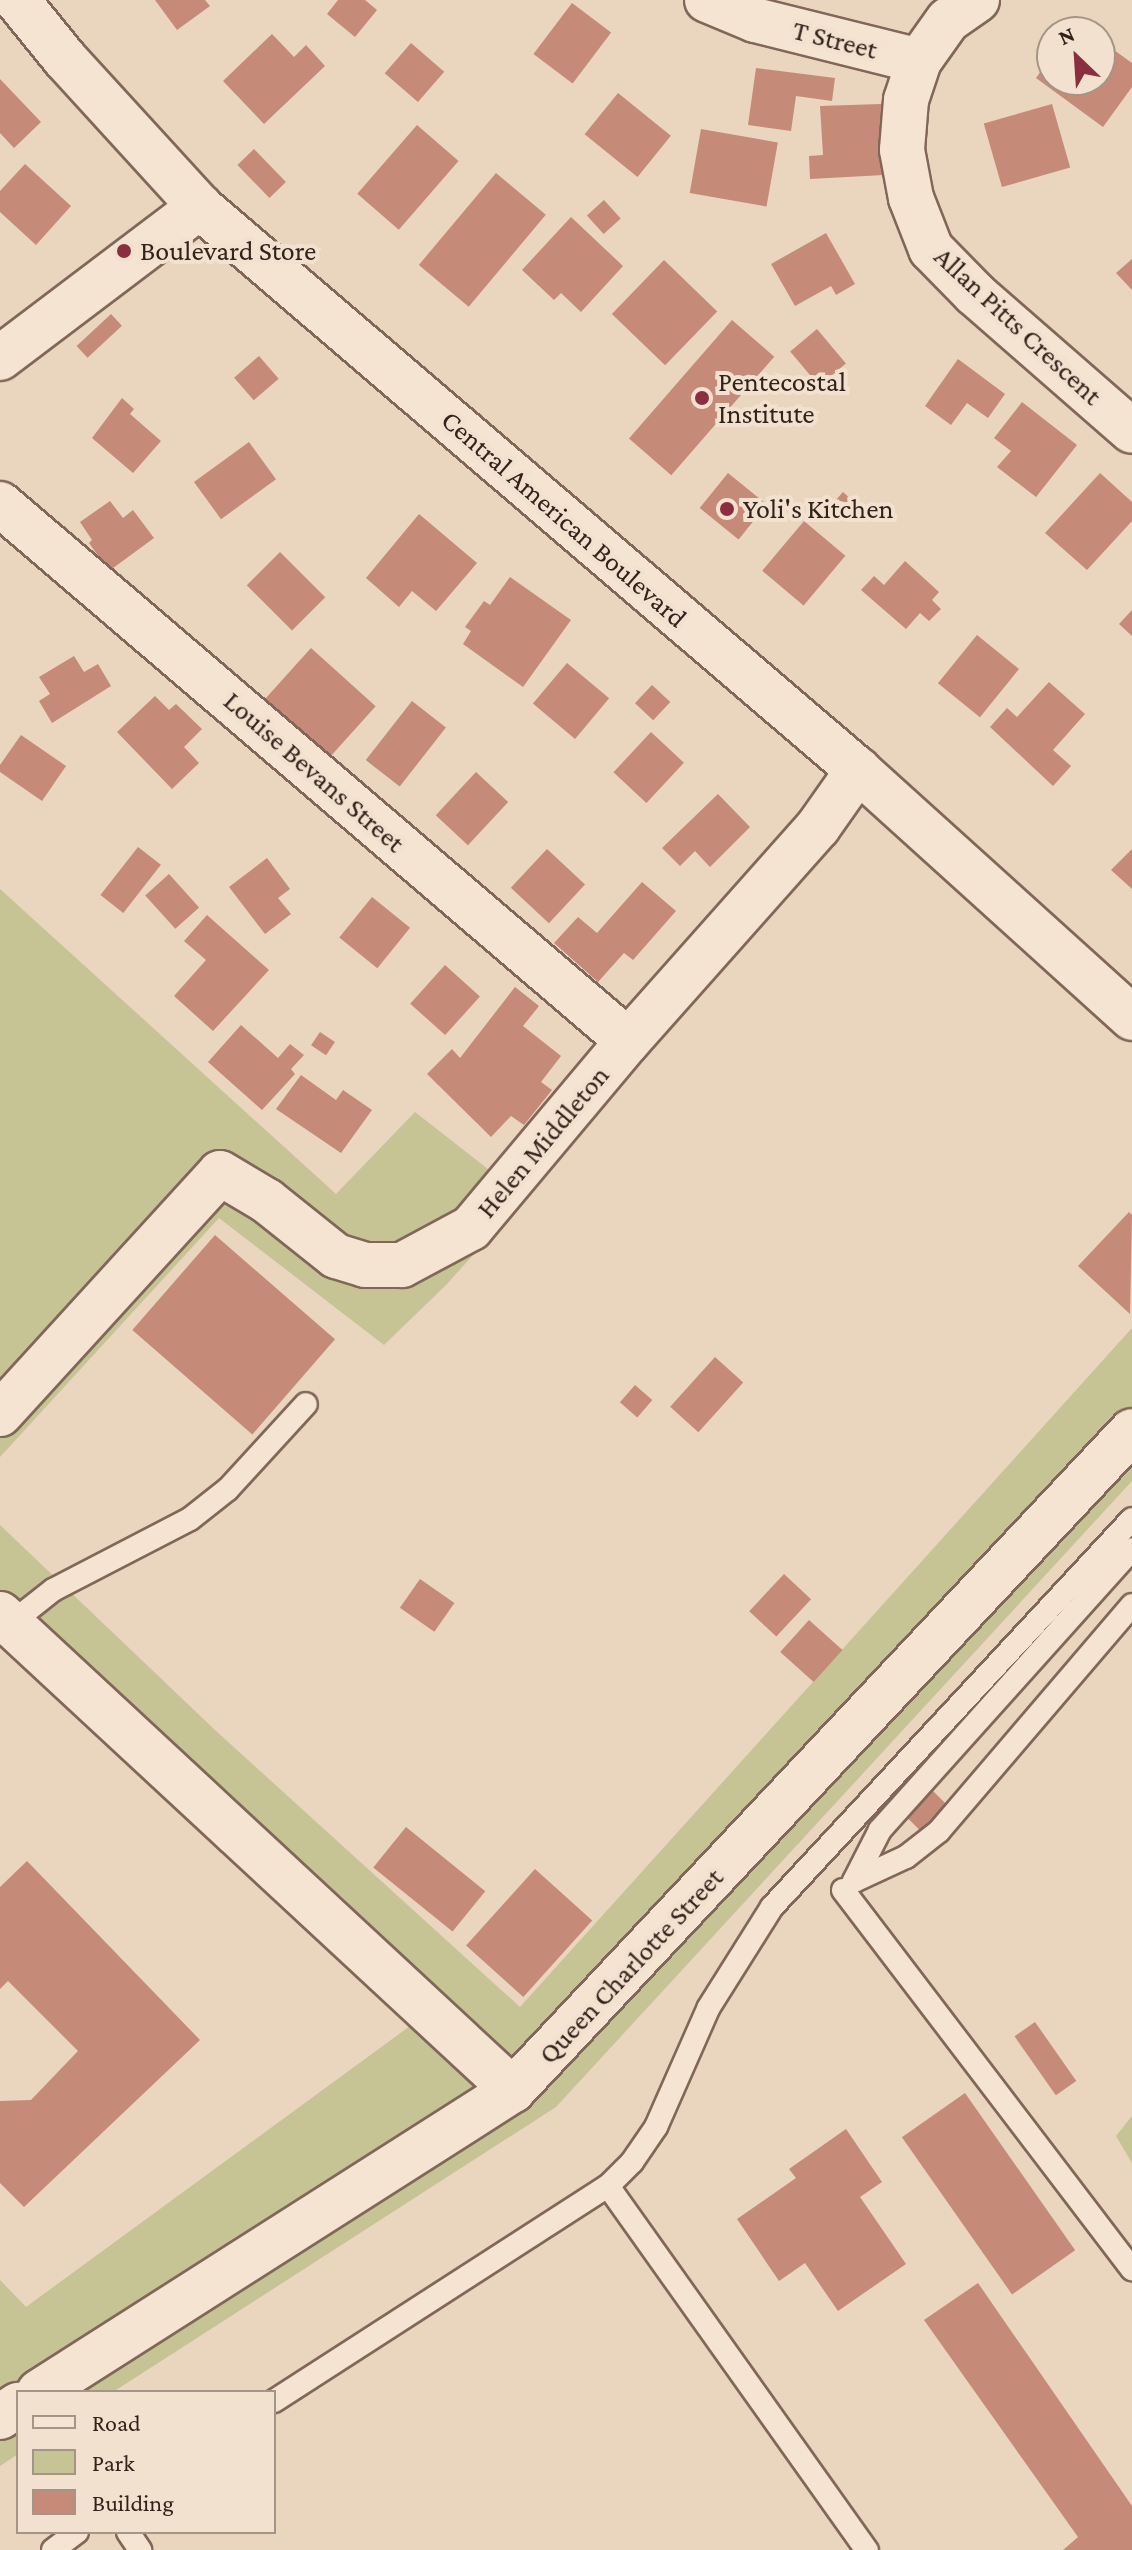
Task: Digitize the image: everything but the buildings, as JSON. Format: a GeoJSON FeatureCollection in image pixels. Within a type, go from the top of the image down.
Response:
{"type":"FeatureCollection","features":[{"type":"Feature","properties":{"kind":"street","name":"Central American Boulevard"},"geometry":{"type":"LineString","coordinates":[[17,0],[65,59],[200,207],[858,770],[1132,1018]]}},
{"type":"Feature","properties":{"kind":"street","name":"T Street"},"geometry":{"type":"LineString","coordinates":[[707,0],[755,20],[919,61]]}},
{"type":"Feature","properties":{"kind":"street","name":"Allan Pitts Crescent"},"geometry":{"type":"LineString","coordinates":[[977,0],[948,20],[919,61],[906,100],[902,150],[911,198],[931,249],[975,294],[1132,431]]}},
{"type":"Feature","properties":{"kind":"street"},"geometry":{"type":"LineString","coordinates":[[0,358],[200,207]]}},
{"type":"Feature","properties":{"kind":"street","name":"Louise Bevans Street"},"geometry":{"type":"LineString","coordinates":[[0,504],[628,1041]]}},
{"type":"Feature","properties":{"kind":"street","name":"Helen Middleton"},"geometry":{"type":"LineString","coordinates":[[0,1414],[220,1173],[267,1201],[336,1256],[365,1265],[402,1265],[471,1228],[628,1041],[818,827],[858,770]]}},
{"type":"Feature","properties":{"kind":"street","name":"Queen Charlotte Street"},"geometry":{"type":"LineString","coordinates":[[42,2390],[513,2090],[1132,1431]]}},
{"type":"Feature","properties":{"kind":"street"},"geometry":{"type":"LineString","coordinates":[[5,1619],[513,2090]]}},
{"type":"Feature","properties":{"kind":"lane"},"geometry":{"type":"LineString","coordinates":[[5,1619],[53,1590],[190,1519],[228,1489],[306,1404]]}},
{"type":"Feature","properties":{"kind":"lane"},"geometry":{"type":"LineString","coordinates":[[276,2400],[608,2186],[632,2162],[656,2127],[709,2007],[772,1907],[1132,1519]]}},
{"type":"Feature","properties":{"kind":"lane"},"geometry":{"type":"LineString","coordinates":[[1132,1549],[880,1830],[854,1881],[906,1857],[939,1831],[1132,1605]]}},
{"type":"Feature","properties":{"kind":"lane"},"geometry":{"type":"LineString","coordinates":[[843,1890],[1132,2270]]}},
{"type":"Feature","properties":{"kind":"lane"},"geometry":{"type":"LineString","coordinates":[[608,2186],[867,2550]]}},
{"type":"Feature","properties":{"kind":"lane"},"geometry":{"type":"LineString","coordinates":[[53,2550],[74,2534]]}},
{"type":"Feature","properties":{"kind":"green space"},"geometry":{"type":"Polygon","coordinates":[[[0,889],[336,1194],[415,1112],[525,1198],[445,1286],[384,1345],[219,1218],[0,1457],[0,889]]]}},
{"type":"Feature","properties":{"kind":"green space"},"geometry":{"type":"Polygon","coordinates":[[[1132,1328],[1132,1481],[556,2107],[116,2390],[16,2390],[16,2455],[0,2466],[0,2280],[26,2307],[421,2018],[0,1631],[0,1525],[215,1730],[520,2007],[1132,1328]]]}},
{"type":"Feature","properties":{"kind":"green space"},"geometry":{"type":"Polygon","coordinates":[[[1132,2116],[1132,2163],[1116,2136],[1132,2116]]]}},
{"type":"Feature","properties":{"kind":"place","name":"Boulevard Store"},"geometry":{"type":"Point","coordinates":[124,251]}},
{"type":"Feature","properties":{"kind":"place","name":"Pentecostal Institute"},"geometry":{"type":"Point","coordinates":[702,398]}},
{"type":"Feature","properties":{"kind":"place","name":"Yoli's Kitchen"},"geometry":{"type":"Point","coordinates":[727,509]}}]}
